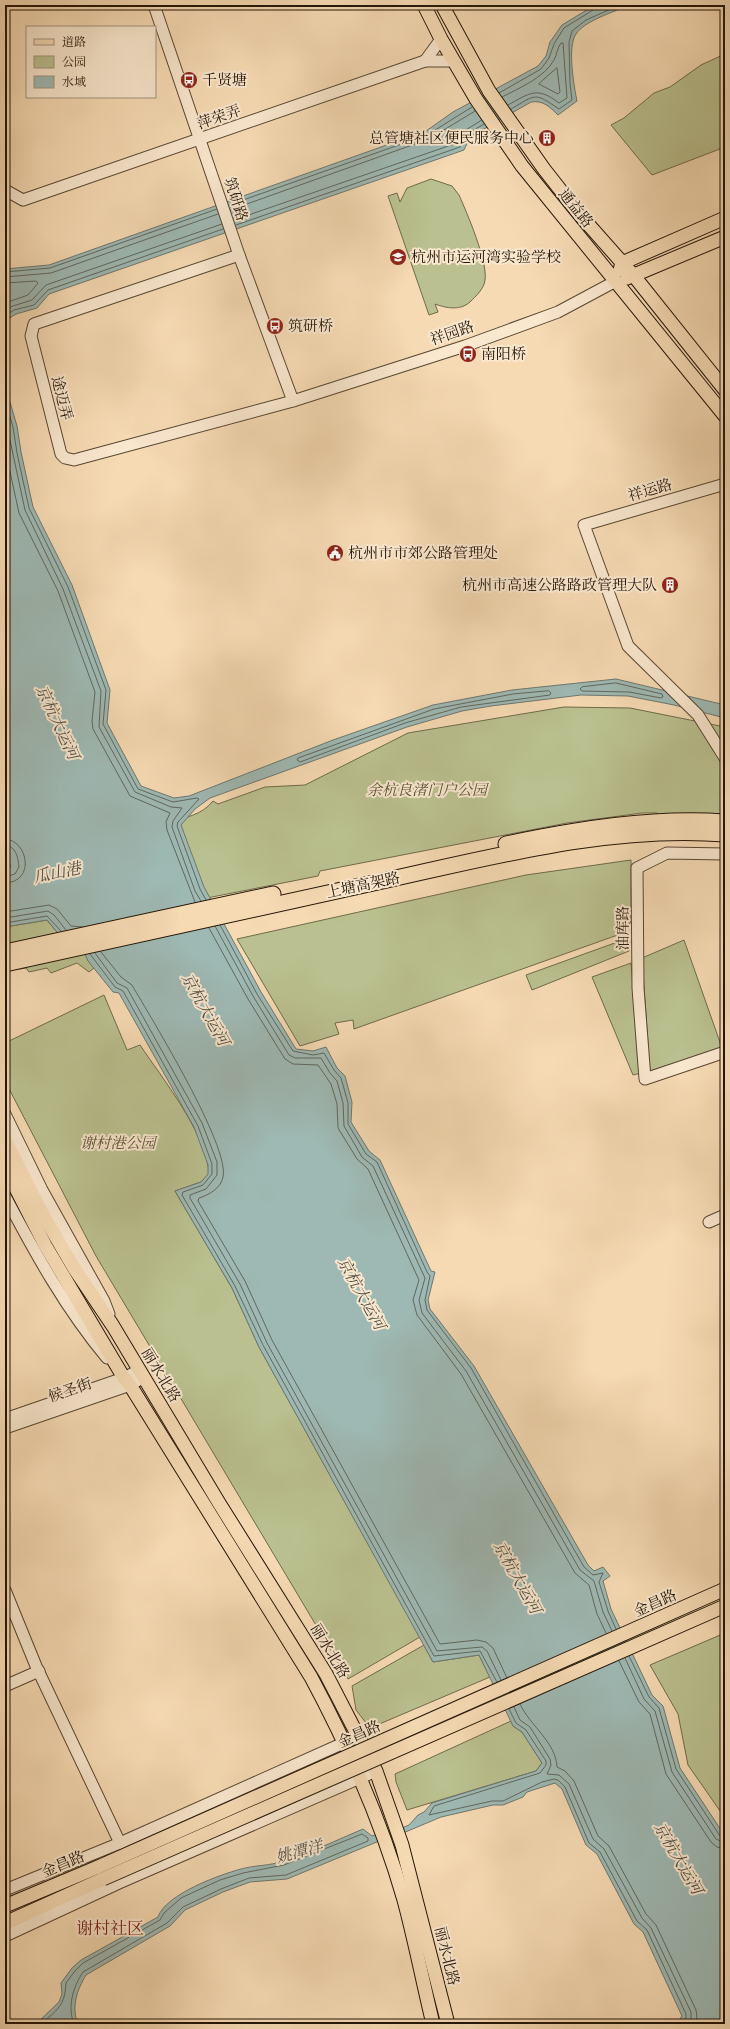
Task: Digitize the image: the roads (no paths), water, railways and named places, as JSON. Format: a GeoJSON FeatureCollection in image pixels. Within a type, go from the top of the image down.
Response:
{"type":"FeatureCollection","features":[{"type":"Feature","properties":{"kind":"highway","name":"上塘高架路"},"geometry":{"type":"LineString","coordinates":[[5,952],[549,835],[602,826],[654,822],[725,822]]}},
{"type":"Feature","properties":{"kind":"highway","name":"上塘高架路"},"geometry":{"type":"LineString","coordinates":[[5,964],[458,864],[552,846],[602,837],[651,834],[725,834]]}},
{"type":"Feature","properties":{"kind":"main road","name":"通益路"},"geometry":{"type":"LineString","coordinates":[[424,5],[441,39],[476,100],[497,132],[561,216],[616,281],[725,416]]}},
{"type":"Feature","properties":{"kind":"main road","name":"通益路"},"geometry":{"type":"LineString","coordinates":[[442,5],[489,91],[509,122],[580,215],[634,276],[725,390]]}},
{"type":"Feature","properties":{"kind":"main road"},"geometry":{"type":"LineString","coordinates":[[616,281],[622,263],[725,218]]}},
{"type":"Feature","properties":{"kind":"main road","name":"祥园路"},"geometry":{"type":"LineString","coordinates":[[616,281],[634,276],[725,237]]}},
{"type":"Feature","properties":{"kind":"main road","name":"丽水北路"},"geometry":{"type":"LineString","coordinates":[[5,1140],[43,1215],[66,1255],[113,1326],[219,1503],[326,1674],[357,1737],[376,1771],[402,1845],[448,2024]]}},
{"type":"Feature","properties":{"kind":"main road","name":"丽水北路"},"geometry":{"type":"LineString","coordinates":[[5,1167],[45,1245],[127,1382],[311,1677],[345,1744],[366,1792],[403,1900],[433,2024]]}},
{"type":"Feature","properties":{"kind":"main road","name":"金昌路"},"geometry":{"type":"LineString","coordinates":[[5,1906],[98,1867],[725,1589]]}},
{"type":"Feature","properties":{"kind":"main road","name":"金昌路"},"geometry":{"type":"LineString","coordinates":[[5,1923],[725,1606]]}},
{"type":"Feature","properties":{"kind":"street","name":"筑研路"},"geometry":{"type":"LineString","coordinates":[[154,5],[239,255],[293,401]]}},
{"type":"Feature","properties":{"kind":"street"},"geometry":{"type":"LineString","coordinates":[[425,61],[441,39]]}},
{"type":"Feature","properties":{"kind":"street","name":"萍荣弄"},"geometry":{"type":"LineString","coordinates":[[5,190],[23,200],[201,140],[425,61],[454,61]]}},
{"type":"Feature","properties":{"kind":"street","name":"途迈弄"},"geometry":{"type":"LineString","coordinates":[[239,255],[34,324],[32,336],[61,454],[65,458],[74,460],[293,401]]}},
{"type":"Feature","properties":{"kind":"street","name":"祥园路"},"geometry":{"type":"LineString","coordinates":[[293,401],[465,346],[558,312],[616,281]]}},
{"type":"Feature","properties":{"kind":"street","name":"祥运路"},"geometry":{"type":"LineString","coordinates":[[725,484],[584,525],[628,646],[698,715],[725,758]]}},
{"type":"Feature","properties":{"kind":"street","name":"油库路"},"geometry":{"type":"LineString","coordinates":[[725,854],[667,853],[637,868],[638,988],[645,1079],[725,1052]]}},
{"type":"Feature","properties":{"kind":"street","name":"丽水北路"},"geometry":{"type":"LineString","coordinates":[[5,1114],[42,1190],[104,1301],[113,1326]]}},
{"type":"Feature","properties":{"kind":"street","name":"丽水北路"},"geometry":{"type":"LineString","coordinates":[[5,1196],[29,1242],[87,1334],[127,1382]]}},
{"type":"Feature","properties":{"kind":"street"},"geometry":{"type":"LineString","coordinates":[[709,1222],[725,1216]]}},
{"type":"Feature","properties":{"kind":"street","name":"候圣街"},"geometry":{"type":"LineString","coordinates":[[5,1428],[127,1382],[142,1373]]}},
{"type":"Feature","properties":{"kind":"street","name":"候圣街"},"geometry":{"type":"LineString","coordinates":[[5,1419],[127,1382]]}},
{"type":"Feature","properties":{"kind":"street"},"geometry":{"type":"LineString","coordinates":[[5,1590],[39,1672],[120,1843]]}},
{"type":"Feature","properties":{"kind":"street"},"geometry":{"type":"LineString","coordinates":[[5,1686],[39,1672]]}},
{"type":"Feature","properties":{"kind":"street","name":"金昌路"},"geometry":{"type":"LineString","coordinates":[[5,1890],[120,1843],[345,1744],[357,1737]]}},
{"type":"Feature","properties":{"kind":"street"},"geometry":{"type":"LineString","coordinates":[[5,1936],[119,1883],[376,1771]]}},
{"type":"Feature","properties":{"kind":"water"},"geometry":{"type":"Polygon","coordinates":[[[595,5],[630,5],[593,21],[580,29],[576,34],[573,40],[572,57],[573,77],[577,101],[558,115],[543,103],[531,102],[470,137],[464,150],[49,294],[37,308],[16,314],[5,321],[5,269],[49,265],[426,131],[453,112],[538,66],[546,56],[550,42],[562,25],[595,5]]]}},
{"type":"Feature","properties":{"kind":"water"},"geometry":{"type":"Polygon","coordinates":[[[5,385],[17,426],[33,507],[72,585],[110,690],[107,723],[141,786],[174,798],[189,796],[333,740],[433,705],[512,690],[616,679],[725,705],[725,718],[674,705],[628,696],[581,695],[462,711],[407,727],[210,798],[195,809],[181,825],[204,887],[261,992],[296,1049],[313,1051],[326,1047],[337,1068],[345,1076],[352,1102],[351,1122],[369,1151],[380,1160],[431,1271],[435,1272],[428,1300],[430,1309],[474,1366],[588,1565],[594,1571],[603,1567],[610,1576],[603,1581],[611,1609],[652,1695],[663,1706],[680,1768],[725,1836],[725,2024],[671,2024],[678,2022],[682,2016],[643,1932],[634,1924],[597,1854],[586,1845],[562,1789],[555,1783],[527,1792],[523,1797],[503,1805],[493,1805],[441,1817],[287,1879],[250,1882],[223,1892],[185,1910],[170,1926],[86,1975],[80,1987],[75,2005],[78,2024],[36,2024],[59,2002],[62,1994],[61,1983],[72,1968],[81,1960],[158,1917],[171,1901],[182,1893],[207,1881],[241,1869],[278,1863],[293,1858],[363,1829],[372,1836],[389,1830],[397,1830],[409,1825],[432,1803],[536,1771],[542,1763],[522,1732],[513,1726],[479,1655],[433,1662],[259,1347],[232,1288],[175,1191],[201,1182],[208,1174],[208,1165],[194,1127],[119,993],[113,992],[88,961],[79,941],[66,943],[47,920],[5,927],[5,868],[11,867],[5,849],[5,385]]]}},
{"type":"Feature","properties":{"kind":"place","name":"千贤塘"},"geometry":{"type":"Point","coordinates":[189,80]}},
{"type":"Feature","properties":{"kind":"place","name":"总管塘社区便民服务中心"},"geometry":{"type":"Point","coordinates":[547,138]}},
{"type":"Feature","properties":{"kind":"place","name":"杭州市运河湾实验学校"},"geometry":{"type":"Point","coordinates":[398,257]}},
{"type":"Feature","properties":{"kind":"place","name":"筑研桥"},"geometry":{"type":"Point","coordinates":[275,326]}},
{"type":"Feature","properties":{"kind":"place","name":"南阳桥"},"geometry":{"type":"Point","coordinates":[468,354]}},
{"type":"Feature","properties":{"kind":"place","name":"杭州市市郊公路管理处"},"geometry":{"type":"Point","coordinates":[335,553]}},
{"type":"Feature","properties":{"kind":"place","name":"杭州市高速公路路政管理大队"},"geometry":{"type":"Point","coordinates":[670,585]}},
{"type":"Feature","properties":{"kind":"district","name":"谢村社区"},"geometry":{"type":"Point","coordinates":[110,1928]}},
{"type":"Feature","properties":{"kind":"water label","name":"京杭大运河"},"geometry":{"type":"Point","coordinates":[58,722]}},
{"type":"Feature","properties":{"kind":"water label","name":"瓜山港"},"geometry":{"type":"Point","coordinates":[57,872]}},
{"type":"Feature","properties":{"kind":"water label","name":"京杭大运河"},"geometry":{"type":"Point","coordinates":[206,1009]}},
{"type":"Feature","properties":{"kind":"water label","name":"京杭大运河"},"geometry":{"type":"Point","coordinates":[362,1293]}},
{"type":"Feature","properties":{"kind":"water label","name":"京杭大运河"},"geometry":{"type":"Point","coordinates":[518,1577]}},
{"type":"Feature","properties":{"kind":"water label","name":"姚潭洋"},"geometry":{"type":"Point","coordinates":[299,1851]}},
{"type":"Feature","properties":{"kind":"water label","name":"京杭大运河"},"geometry":{"type":"Point","coordinates":[679,1858]}},
{"type":"Feature","properties":{"kind":"park label","name":"余杭良渚门户公园"},"geometry":{"type":"Point","coordinates":[427,790]}},
{"type":"Feature","properties":{"kind":"park label","name":"谢村港公园"},"geometry":{"type":"Point","coordinates":[118,1143]}}]}
